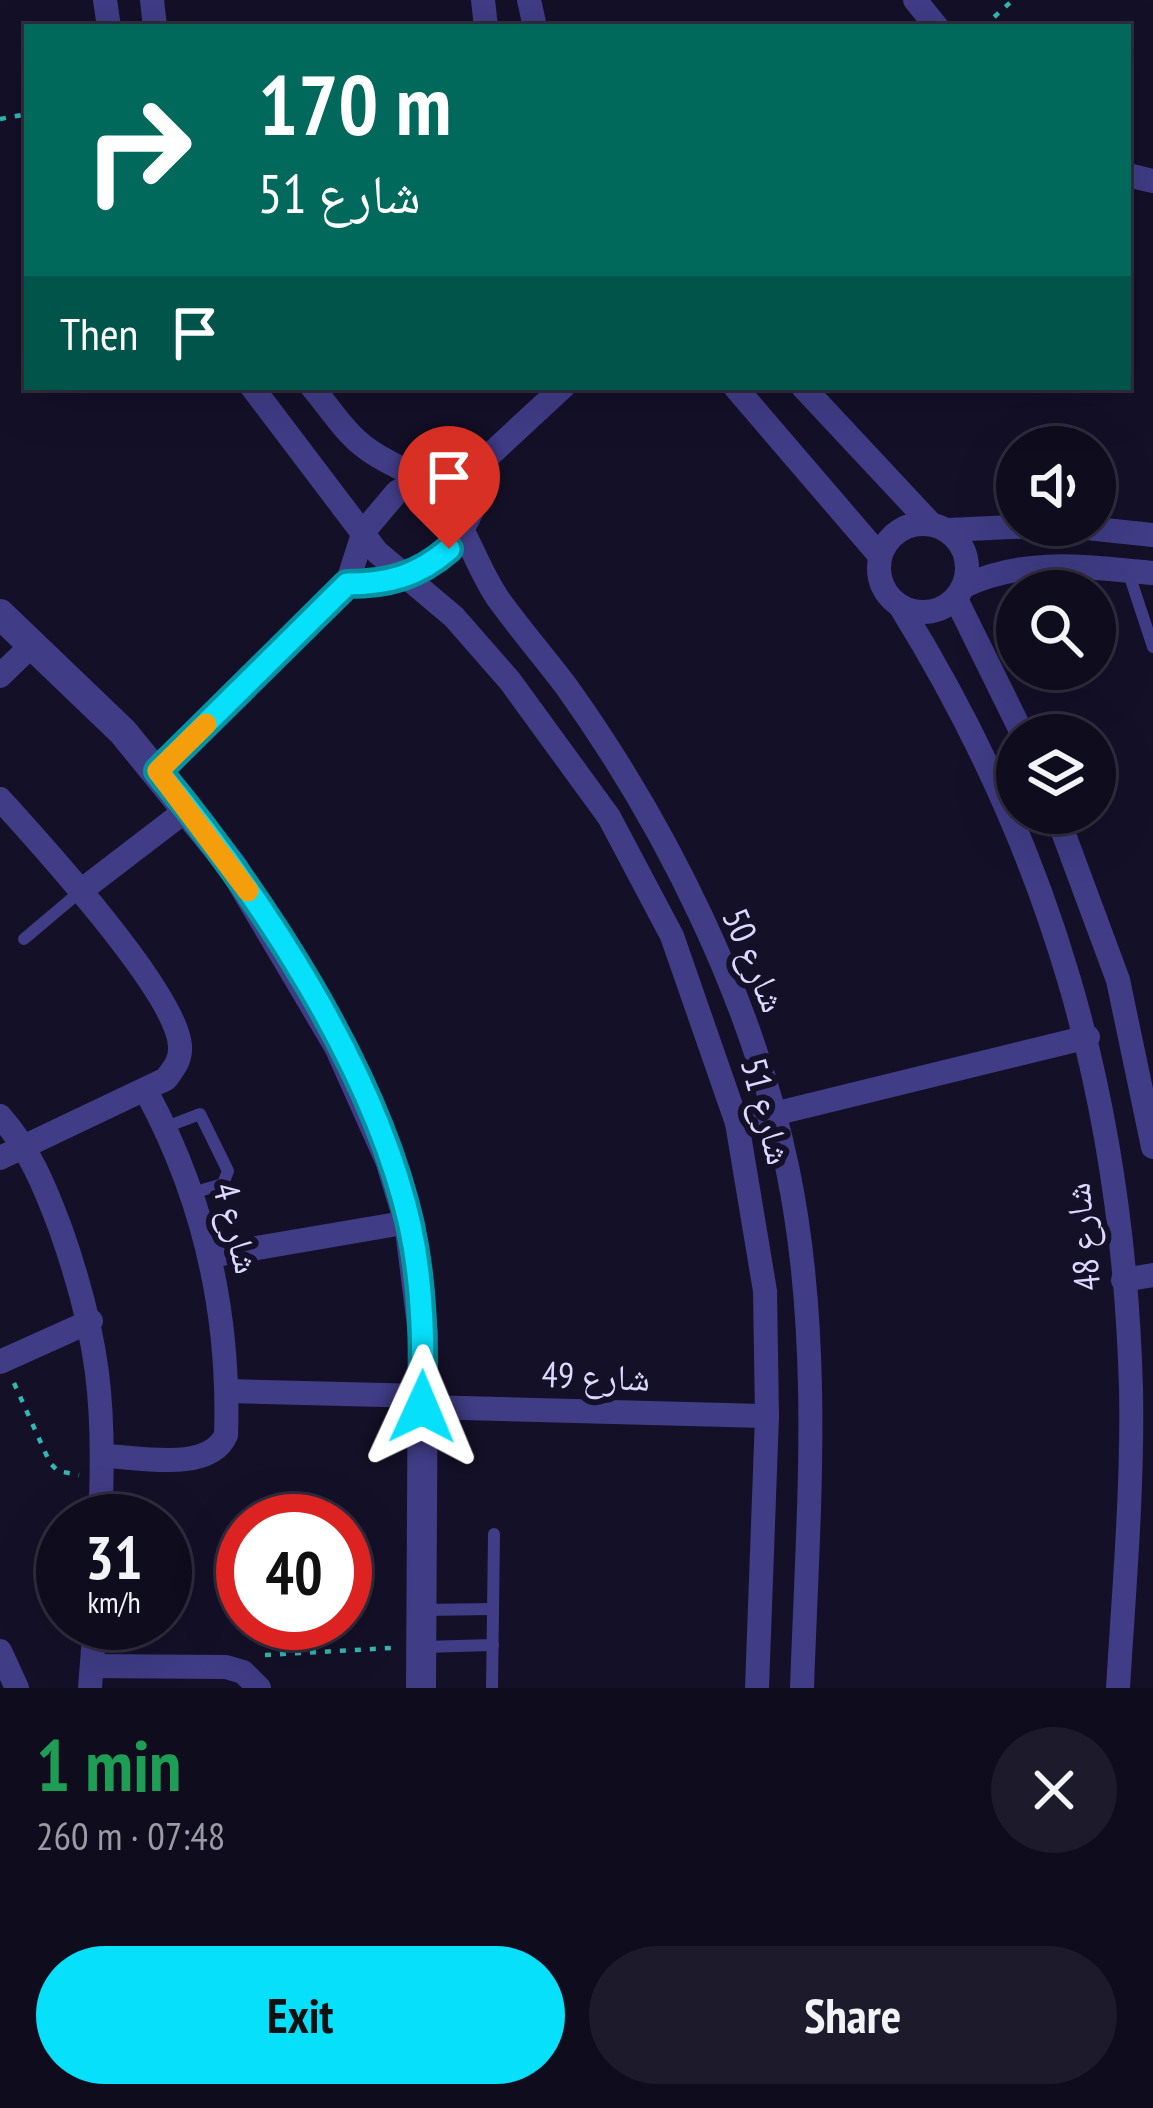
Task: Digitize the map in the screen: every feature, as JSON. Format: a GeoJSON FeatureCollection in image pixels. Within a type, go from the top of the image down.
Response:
{"type":"FeatureCollection","features":[{"type":"Feature","properties":{"kind":"street"},"geometry":{"type":"LineString","coordinates":[[915,0],[935,24]]}},
{"type":"Feature","properties":{"kind":"street","name":"شارع 51"},"geometry":{"type":"LineString","coordinates":[[254,390],[389,565],[409,576],[510,682],[609,818],[672,936],[737,1123],[765,1292],[767,1416],[758,1688]]}},
{"type":"Feature","properties":{"kind":"street","name":"شارع 50"},"geometry":{"type":"LineString","coordinates":[[315,390],[362,446],[437,491],[464,530],[486,580],[567,688],[668,858],[735,1002],[773,1114],[791,1191],[809,1353],[802,1688]]}},
{"type":"Feature","properties":{"kind":"street"},"geometry":{"type":"LineString","coordinates":[[158,771],[347,584],[364,531],[388,501],[419,477],[482,462],[560,390]]}},
{"type":"Feature","properties":{"kind":"street"},"geometry":{"type":"LineString","coordinates":[[738,390],[880,556],[882,584],[900,605],[935,611],[960,592],[1017,567],[1044,564],[1140,572]]}},
{"type":"Feature","properties":{"kind":"street"},"geometry":{"type":"LineString","coordinates":[[806,390],[966,555],[960,592],[1014,714]]}},
{"type":"Feature","properties":{"kind":"street"},"geometry":{"type":"LineString","coordinates":[[347,584],[378,584],[430,565],[464,530],[475,508],[482,462]]}},
{"type":"Feature","properties":{"kind":"street"},"geometry":{"type":"LineString","coordinates":[[880,556],[895,534],[939,527],[1059,526],[1153,535]]}},
{"type":"Feature","properties":{"kind":"street","name":"شارع 48"},"geometry":{"type":"LineString","coordinates":[[900,605],[957,704],[1008,811],[1052,920],[1088,1036],[1111,1166],[1123,1280],[1131,1444],[1118,1688]]}},
{"type":"Feature","properties":{"kind":"street"},"geometry":{"type":"LineString","coordinates":[[0,614],[158,771],[189,808],[273,929],[339,1046],[390,1160],[409,1222],[419,1280],[421,1688]]}},
{"type":"Feature","properties":{"kind":"street"},"geometry":{"type":"LineString","coordinates":[[0,676],[32,645]]}},
{"type":"Feature","properties":{"kind":"street"},"geometry":{"type":"LineString","coordinates":[[0,799],[82,890],[176,1030],[178,1063],[146,1091],[0,1157]]}},
{"type":"Feature","properties":{"kind":"street"},"geometry":{"type":"LineString","coordinates":[[82,890],[189,808]]}},
{"type":"Feature","properties":{"kind":"street"},"geometry":{"type":"LineString","coordinates":[[1064,834],[1118,980],[1153,1147]]}},
{"type":"Feature","properties":{"kind":"street"},"geometry":{"type":"LineString","coordinates":[[737,1123],[1088,1036]]}},
{"type":"Feature","properties":{"kind":"street","name":"شارع 4"},"geometry":{"type":"LineString","coordinates":[[103,1466],[212,1454],[226,1435],[228,1391],[210,1256],[192,1192],[146,1091]]}},
{"type":"Feature","properties":{"kind":"street"},"geometry":{"type":"LineString","coordinates":[[0,1116],[25,1146],[48,1195],[91,1321],[104,1405],[101,1494]]}},
{"type":"Feature","properties":{"kind":"street"},"geometry":{"type":"LineString","coordinates":[[210,1256],[409,1222]]}},
{"type":"Feature","properties":{"kind":"street"},"geometry":{"type":"LineString","coordinates":[[1123,1280],[1153,1275]]}},
{"type":"Feature","properties":{"kind":"street"},"geometry":{"type":"LineString","coordinates":[[2,1361],[91,1321]]}},
{"type":"Feature","properties":{"kind":"street"},"geometry":{"type":"LineString","coordinates":[[228,1391],[423,1402]]}},
{"type":"Feature","properties":{"kind":"street","name":"شارع 49"},"geometry":{"type":"LineString","coordinates":[[423,1402],[767,1416]]}},
{"type":"Feature","properties":{"kind":"street"},"geometry":{"type":"LineString","coordinates":[[0,1651],[17,1688]]}},
{"type":"Feature","properties":{"kind":"street"},"geometry":{"type":"LineString","coordinates":[[91,1677],[251,1680]]}},
{"type":"Feature","properties":{"kind":"lane"},"geometry":{"type":"LineString","coordinates":[[1140,572],[1153,646]]}},
{"type":"Feature","properties":{"kind":"lane"},"geometry":{"type":"LineString","coordinates":[[24,939],[82,890]]}},
{"type":"Feature","properties":{"kind":"lane"},"geometry":{"type":"LineString","coordinates":[[166,1127],[200,1114],[228,1171],[223,1184],[192,1192]]}},
{"type":"Feature","properties":{"kind":"lane"},"geometry":{"type":"LineString","coordinates":[[492,1688],[494,1534]]}},
{"type":"Feature","properties":{"kind":"lane"},"geometry":{"type":"LineString","coordinates":[[422,1610],[493,1609]]}},
{"type":"Feature","properties":{"kind":"lane"},"geometry":{"type":"LineString","coordinates":[[421,1647],[493,1645]]}},
{"type":"Feature","properties":{"kind":"path"},"geometry":{"type":"LineString","coordinates":[[986,24],[1013,0]]}},
{"type":"Feature","properties":{"kind":"path"},"geometry":{"type":"LineString","coordinates":[[2,1361],[50,1462],[70,1475],[103,1466]]}},
{"type":"Feature","properties":{"kind":"path"},"geometry":{"type":"LineString","coordinates":[[251,1680],[270,1653],[421,1647]]}},
{"type":"Feature","properties":{"kind":"slow traffic"},"geometry":{"type":"LineString","coordinates":[[206,724],[158,771],[248,891]]}},
{"type":"Feature","properties":{"kind":"route"},"geometry":{"type":"LineString","coordinates":[[422,1407],[419,1280],[409,1222],[390,1160],[339,1046],[273,929],[233,867],[158,771],[347,584],[378,584],[409,576],[449,549]]}}]}
